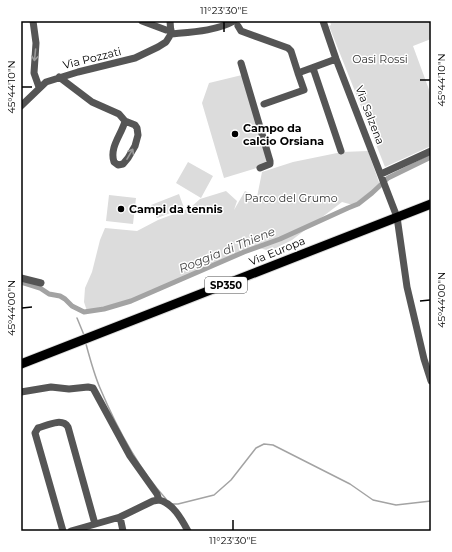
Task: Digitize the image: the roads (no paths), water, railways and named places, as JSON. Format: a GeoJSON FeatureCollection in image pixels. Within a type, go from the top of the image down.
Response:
{"type":"FeatureCollection","features":[{"type":"Feature","properties":{"kind":"main road","name":"Via Europa"},"geometry":{"type":"LineString","coordinates":[[21,364],[431,204]]}},
{"type":"Feature","properties":{"kind":"street"},"geometry":{"type":"LineString","coordinates":[[33,21],[36,43],[34,74],[39,87]]}},
{"type":"Feature","properties":{"kind":"street"},"geometry":{"type":"LineString","coordinates":[[142,21],[171,32],[211,29],[236,24],[241,32],[288,48],[291,52],[304,90],[264,104]]}},
{"type":"Feature","properties":{"kind":"street"},"geometry":{"type":"LineString","coordinates":[[170,21],[171,32]]}},
{"type":"Feature","properties":{"kind":"street","name":"Via Salzena"},"geometry":{"type":"LineString","coordinates":[[322,21],[397,217],[407,287],[424,359],[431,381]]}},
{"type":"Feature","properties":{"kind":"street","name":"Via Pozzati"},"geometry":{"type":"LineString","coordinates":[[21,106],[39,87],[46,82],[136,58],[162,45],[166,42],[171,32]]}},
{"type":"Feature","properties":{"kind":"street"},"geometry":{"type":"LineString","coordinates":[[298,73],[336,59]]}},
{"type":"Feature","properties":{"kind":"street"},"geometry":{"type":"LineString","coordinates":[[241,63],[270,161],[270,164],[260,168]]}},
{"type":"Feature","properties":{"kind":"street"},"geometry":{"type":"LineString","coordinates":[[313,68],[341,150]]}},
{"type":"Feature","properties":{"kind":"street"},"geometry":{"type":"LineString","coordinates":[[59,78],[92,102],[119,114],[125,120],[135,125],[138,135],[135,146],[123,164],[118,165],[114,162],[112,153],[125,120]]}},
{"type":"Feature","properties":{"kind":"street"},"geometry":{"type":"LineString","coordinates":[[381,176],[431,151]]}},
{"type":"Feature","properties":{"kind":"street"},"geometry":{"type":"LineString","coordinates":[[21,278],[41,283]]}},
{"type":"Feature","properties":{"kind":"street"},"geometry":{"type":"LineString","coordinates":[[21,392],[51,387],[69,389],[88,387],[96,390],[130,456],[157,494],[159,500]]}},
{"type":"Feature","properties":{"kind":"street"},"geometry":{"type":"LineString","coordinates":[[63,531],[35,433],[38,428],[61,422],[66,424],[68,427],[95,524]]}},
{"type":"Feature","properties":{"kind":"street"},"geometry":{"type":"LineString","coordinates":[[71,531],[120,517],[159,500],[165,502],[176,512],[182,519],[188,531]]}},
{"type":"Feature","properties":{"kind":"street"},"geometry":{"type":"LineString","coordinates":[[120,517],[123,531]]}},
{"type":"Feature","properties":{"kind":"waterway","name":"Roggia di Thiene"},"geometry":{"type":"LineString","coordinates":[[21,282],[40,288],[49,294],[60,296],[72,306],[84,312],[104,309],[131,301],[244,252],[280,239],[358,204],[388,178],[431,157]]}},
{"type":"Feature","properties":{"kind":"waterway"},"geometry":{"type":"LineString","coordinates":[[77,318],[84,335]]}},
{"type":"Feature","properties":{"kind":"waterway"},"geometry":{"type":"LineString","coordinates":[[86,344],[98,383],[121,432],[137,461],[166,499]]}},
{"type":"Feature","properties":{"kind":"waterway"},"geometry":{"type":"LineString","coordinates":[[172,504],[178,504],[214,495],[231,480],[256,448],[264,444],[273,445],[350,484],[373,500],[396,505],[431,501]]}},
{"type":"Feature","properties":{"kind":"place","name":"Campo da calcio Orsiana"},"geometry":{"type":"Point","coordinates":[235,134]}},
{"type":"Feature","properties":{"kind":"place","name":"Campi da tennis"},"geometry":{"type":"Point","coordinates":[121,209]}},
{"type":"Feature","properties":{"kind":"park label","name":"Oasi Rossi"},"geometry":{"type":"Point","coordinates":[380,59]}},
{"type":"Feature","properties":{"kind":"park label","name":"Parco del Grumo"},"geometry":{"type":"Point","coordinates":[291,198]}}]}
